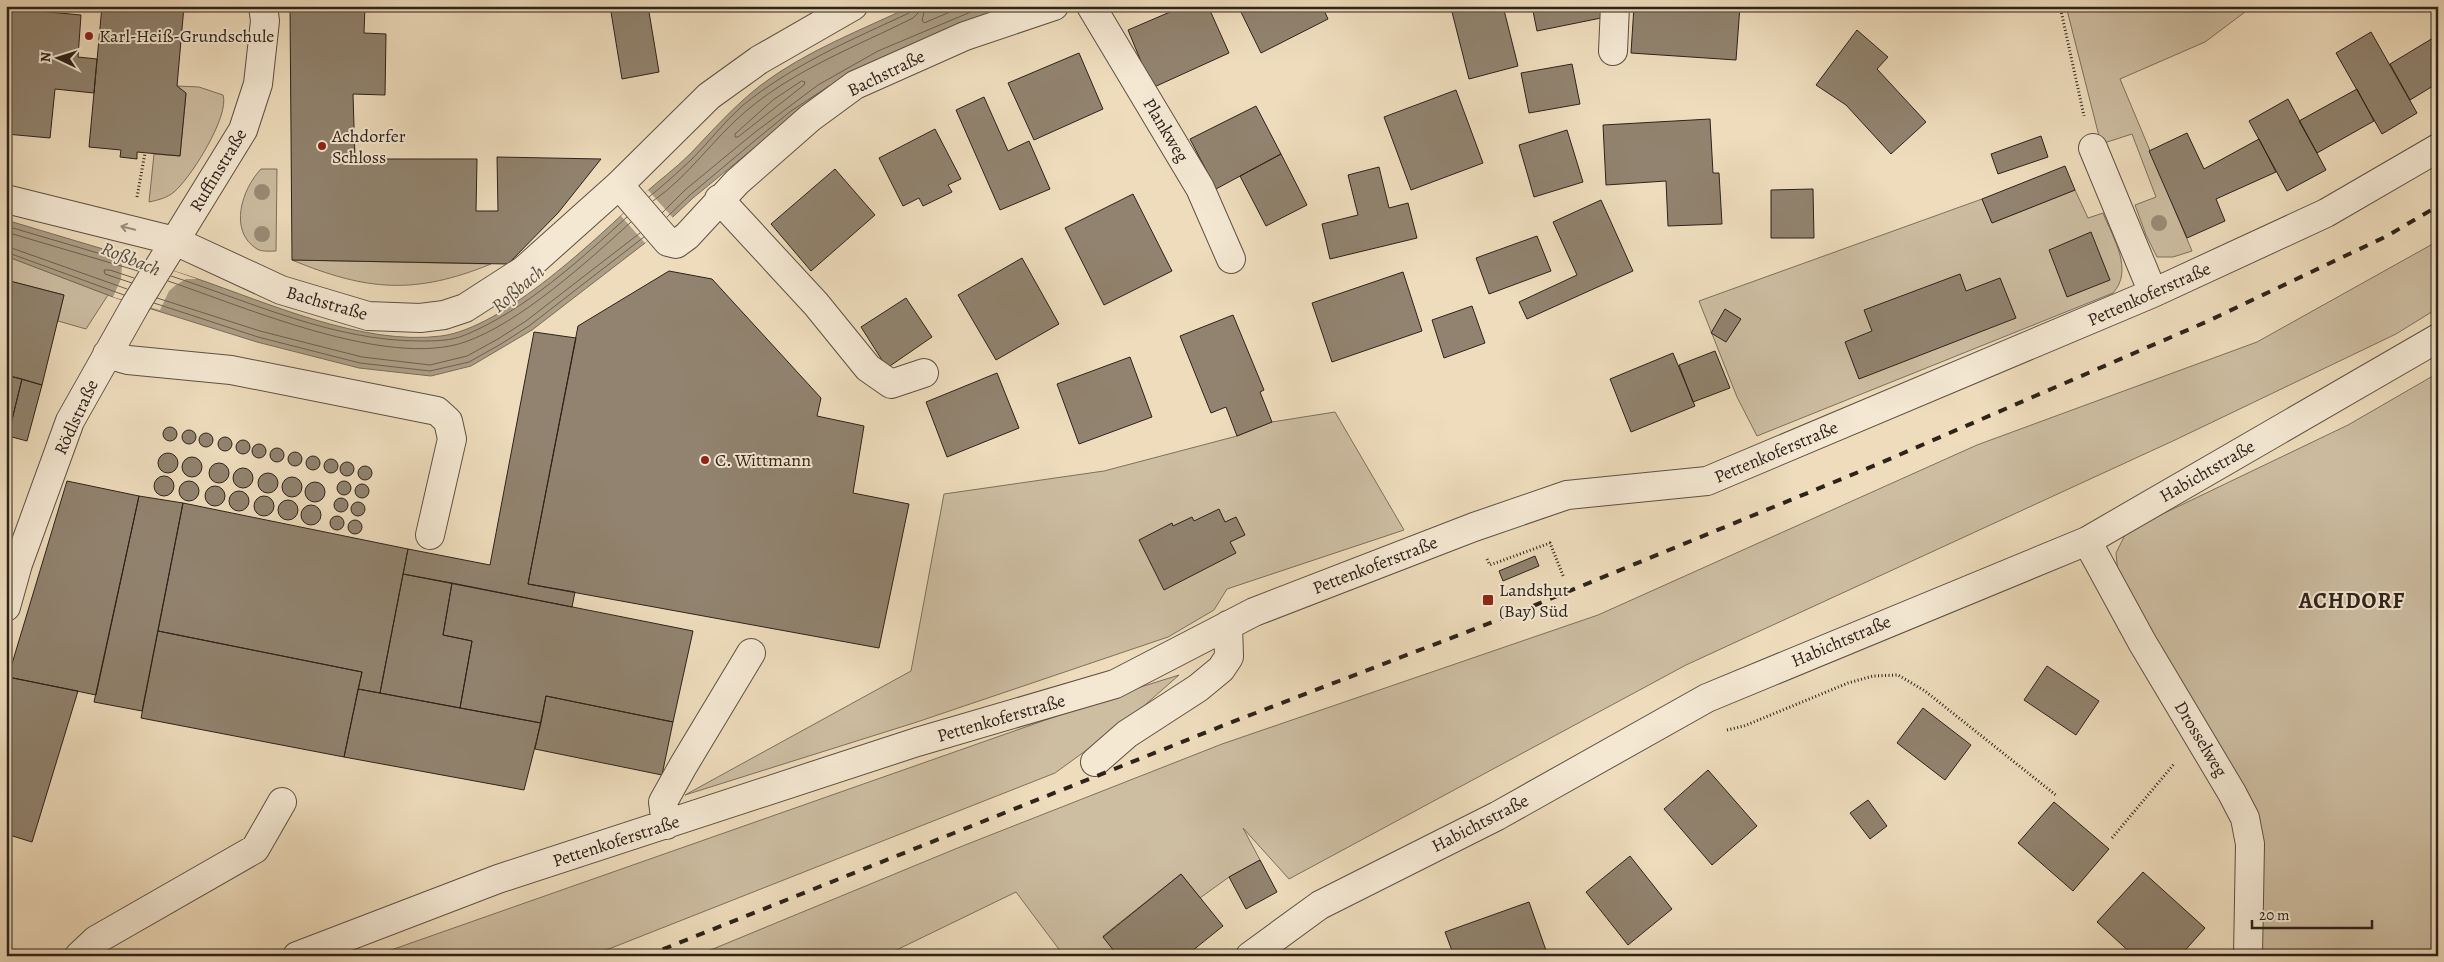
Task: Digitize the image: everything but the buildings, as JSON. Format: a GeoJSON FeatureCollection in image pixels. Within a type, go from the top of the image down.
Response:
{"type":"FeatureCollection","features":[{"type":"Feature","properties":{"kind":"street","name":"Ruffinstraße"},"geometry":{"type":"LineString","coordinates":[[175,241],[244,130],[258,84],[264,21],[263,6]]}},
{"type":"Feature","properties":{"kind":"street","name":"Bachstraße"},"geometry":{"type":"LineString","coordinates":[[6,199],[175,241],[280,290],[368,316],[420,318],[436,316],[465,308],[524,270],[626,194],[709,96],[759,60],[852,6]]}},
{"type":"Feature","properties":{"kind":"street","name":"Bachstraße"},"geometry":{"type":"LineString","coordinates":[[626,194],[668,242],[676,244],[687,236],[720,199],[810,118],[855,85],[965,36],[1054,6]]}},
{"type":"Feature","properties":{"kind":"street","name":"Plankweg"},"geometry":{"type":"LineString","coordinates":[[1091,6],[1200,188],[1231,259]]}},
{"type":"Feature","properties":{"kind":"street"},"geometry":{"type":"LineString","coordinates":[[1613,51],[1615,6]]}},
{"type":"Feature","properties":{"kind":"street"},"geometry":{"type":"LineString","coordinates":[[2093,148],[2153,293]]}},
{"type":"Feature","properties":{"kind":"street","name":"Pettenkoferstraße"},"geometry":{"type":"LineString","coordinates":[[297,956],[498,879],[916,742],[1115,684],[1254,612],[1474,526],[1567,495],[1707,481],[2153,293],[2326,213],[2438,148]]}},
{"type":"Feature","properties":{"kind":"street"},"geometry":{"type":"LineString","coordinates":[[720,199],[816,304],[868,368],[891,384],[924,373]]}},
{"type":"Feature","properties":{"kind":"street","name":"Rödlstraße"},"geometry":{"type":"LineString","coordinates":[[6,607],[18,564],[70,421],[136,304],[175,241]]}},
{"type":"Feature","properties":{"kind":"street","name":"Habichtstraße"},"geometry":{"type":"LineString","coordinates":[[1250,956],[1320,905],[1497,816],[1707,698],[2086,541],[2438,338]]}},
{"type":"Feature","properties":{"kind":"street"},"geometry":{"type":"LineString","coordinates":[[107,354],[128,360],[231,370],[437,411],[448,421],[452,439],[430,535]]}},
{"type":"Feature","properties":{"kind":"street","name":"Drosselweg"},"geometry":{"type":"LineString","coordinates":[[2086,541],[2142,642],[2245,818],[2250,844],[2248,956]]}},
{"type":"Feature","properties":{"kind":"street"},"geometry":{"type":"LineString","coordinates":[[1095,762],[1127,734],[1198,688],[1221,669],[1229,657],[1228,625]]}},
{"type":"Feature","properties":{"kind":"street"},"geometry":{"type":"LineString","coordinates":[[666,825],[663,802],[682,766],[751,653]]}},
{"type":"Feature","properties":{"kind":"street"},"geometry":{"type":"LineString","coordinates":[[79,956],[96,940],[255,849],[282,802]]}},
{"type":"Feature","properties":{"kind":"path"},"geometry":{"type":"LineString","coordinates":[[2060,6],[2079,95]]}},
{"type":"Feature","properties":{"kind":"path"},"geometry":{"type":"LineString","coordinates":[[131,229],[145,153]]}},
{"type":"Feature","properties":{"kind":"path"},"geometry":{"type":"LineString","coordinates":[[1490,565],[1550,542],[1564,578]]}},
{"type":"Feature","properties":{"kind":"path"},"geometry":{"type":"LineString","coordinates":[[1722,731],[1744,726],[1848,683],[1873,676],[1898,675],[1925,691],[2057,796]]}},
{"type":"Feature","properties":{"kind":"path"},"geometry":{"type":"LineString","coordinates":[[2112,838],[2198,735]]}},
{"type":"Feature","properties":{"kind":"shaded area"},"geometry":{"type":"Polygon","coordinates":[[[6,6],[44,6],[46,11],[6,8],[6,6]]]}},
{"type":"Feature","properties":{"kind":"shaded area"},"geometry":{"type":"Polygon","coordinates":[[[2066,6],[2253,6],[2205,42],[2120,79],[2192,251],[2173,257],[2157,257],[2146,235],[2135,205],[2156,197],[2132,134],[2101,144],[2066,6]]]}},
{"type":"Feature","properties":{"kind":"shaded area"},"geometry":{"type":"Polygon","coordinates":[[[177,86],[199,87],[223,95],[224,105],[221,117],[207,146],[181,185],[168,196],[149,202],[154,154],[180,156],[186,94],[177,86]]]}},
{"type":"Feature","properties":{"kind":"shaded area"},"geometry":{"type":"Polygon","coordinates":[[[261,169],[277,169],[276,251],[257,249],[248,241],[243,232],[241,210],[244,198],[248,187],[261,169]]]}},
{"type":"Feature","properties":{"kind":"shaded area"},"geometry":{"type":"Polygon","coordinates":[[[2075,190],[2088,218],[2103,213],[2116,243],[2122,264],[2122,274],[2119,284],[2113,293],[1757,436],[1737,397],[1699,301],[1982,199],[1992,223],[2075,190]]]}},
{"type":"Feature","properties":{"kind":"shaded area"},"geometry":{"type":"Polygon","coordinates":[[[2438,241],[2438,308],[2396,334],[2175,440],[1686,665],[1289,879],[1243,828],[1260,860],[1229,877],[1200,898],[1181,874],[1103,936],[1118,956],[1064,956],[1016,892],[884,956],[696,956],[960,847],[1222,744],[1598,615],[1977,445],[2257,342],[2438,241]]]}},
{"type":"Feature","properties":{"kind":"shaded area"},"geometry":{"type":"Polygon","coordinates":[[[6,256],[108,295],[86,329],[58,321],[64,295],[6,280],[6,256]]]}},
{"type":"Feature","properties":{"kind":"shaded area"},"geometry":{"type":"Polygon","coordinates":[[[292,260],[491,264],[438,281],[414,285],[391,285],[344,278],[292,260]]]}},
{"type":"Feature","properties":{"kind":"shaded area"},"geometry":{"type":"Polygon","coordinates":[[[2438,373],[2438,956],[2248,956],[2250,844],[2119,585],[2116,553],[2127,531],[2348,425],[2438,373]]]}},
{"type":"Feature","properties":{"kind":"shaded area"},"geometry":{"type":"Polygon","coordinates":[[[1335,412],[1404,530],[1227,589],[1214,610],[1168,637],[917,722],[685,795],[911,671],[944,494],[1104,471],[1237,436],[1272,422],[1335,412]]]}},
{"type":"Feature","properties":{"kind":"shaded area"},"geometry":{"type":"Polygon","coordinates":[[[1179,675],[1128,720],[1055,773],[591,956],[374,956],[1128,691],[1179,675]]]}},
{"type":"Feature","properties":{"kind":"water","name":"Roßbach"},"geometry":{"type":"Polygon","coordinates":[[[912,6],[1016,6],[794,115],[693,198],[645,243],[532,330],[471,366],[431,376],[359,368],[257,342],[113,297],[6,256],[6,220],[148,263],[284,310],[348,329],[380,335],[441,336],[466,329],[493,317],[548,279],[684,159],[751,93],[778,73],[815,51],[912,6]]]}},
{"type":"Feature","properties":{"kind":"pier"},"geometry":{"type":"Polygon","coordinates":[[[648,190],[673,218],[645,243],[621,216],[648,190]]]}},
{"type":"Feature","properties":{"kind":"pier"},"geometry":{"type":"Polygon","coordinates":[[[115,252],[197,279],[186,279],[176,285],[169,291],[160,310],[113,297],[121,279],[122,265],[115,252]]]}},
{"type":"Feature","properties":{"kind":"railway"},"geometry":{"type":"LineString","coordinates":[[646,956],[1227,724],[1511,615],[1878,464],[2206,322],[2387,236],[2438,206]]}},
{"type":"Feature","properties":{"kind":"place","name":"Karl-Heiß-Grundschule"},"geometry":{"type":"Point","coordinates":[89,36]}},
{"type":"Feature","properties":{"kind":"place","name":"Achdorfer Schloss"},"geometry":{"type":"Point","coordinates":[322,146]}},
{"type":"Feature","properties":{"kind":"place","name":"C. Wittmann"},"geometry":{"type":"Point","coordinates":[705,460]}},
{"type":"Feature","properties":{"kind":"place","name":"Landshut (Bay) Süd"},"geometry":{"type":"Point","coordinates":[1488,600]}},
{"type":"Feature","properties":{"kind":"district","name":"ACHDORF"},"geometry":{"type":"Point","coordinates":[2352,601]}}]}
